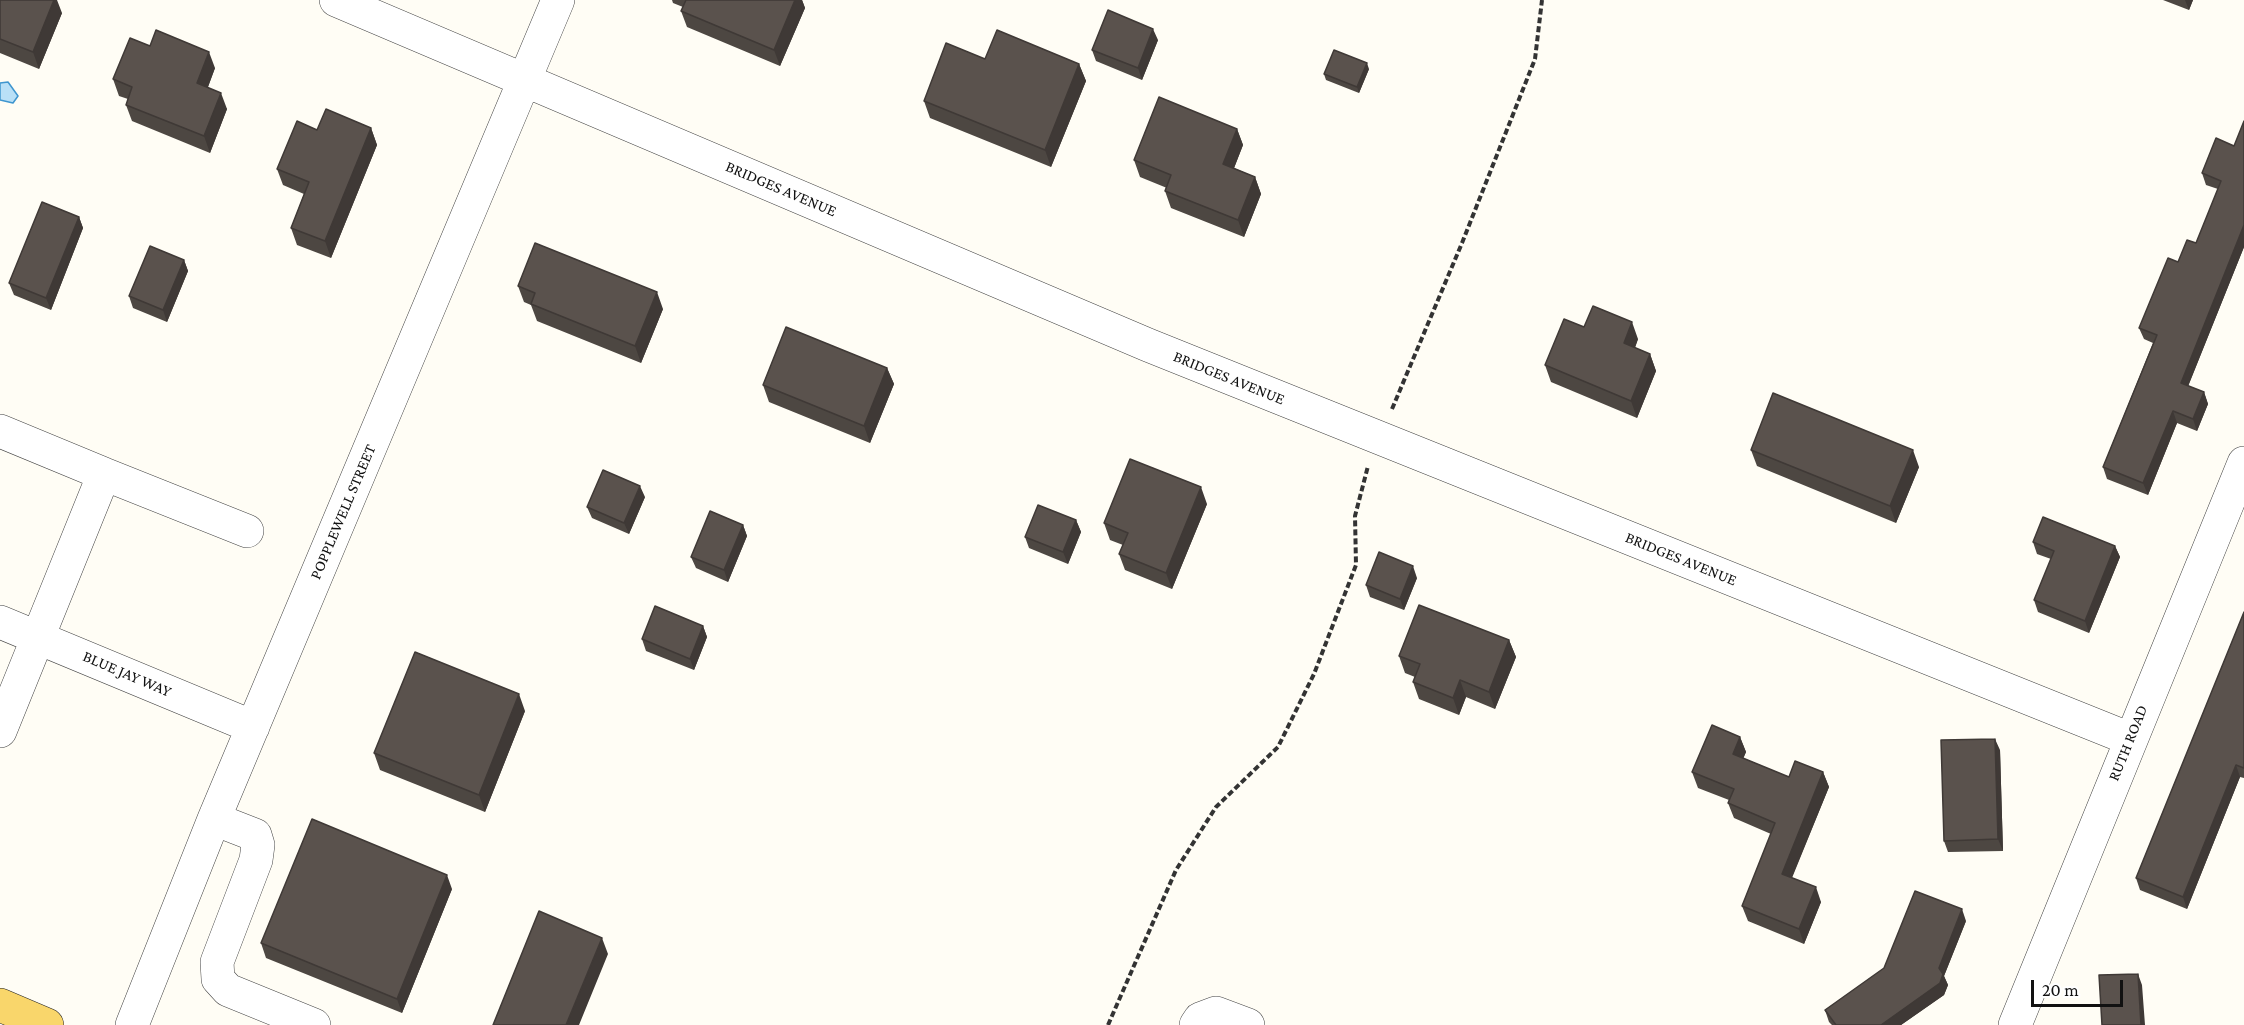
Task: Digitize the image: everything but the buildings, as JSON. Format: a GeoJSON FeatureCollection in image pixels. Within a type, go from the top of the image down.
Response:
{"type":"FeatureCollection","features":[{"type":"Feature","properties":{"kind":"main road"},"geometry":{"type":"LineString","coordinates":[[0,1005],[47,1025]]}},
{"type":"Feature","properties":{"kind":"street","name":"BRIDGES AVENUE"},"geometry":{"type":"LineString","coordinates":[[336,0],[1148,345],[2130,739]]}},
{"type":"Feature","properties":{"kind":"street","name":"POPPLEWELL STREET"},"geometry":{"type":"LineString","coordinates":[[132,1025],[214,819],[558,0]]}},
{"type":"Feature","properties":{"kind":"street"},"geometry":{"type":"LineString","coordinates":[[0,431],[247,531]]}},
{"type":"Feature","properties":{"kind":"street","name":"RUTH ROAD"},"geometry":{"type":"LineString","coordinates":[[2014,1025],[2244,463]]}},
{"type":"Feature","properties":{"kind":"street"},"geometry":{"type":"LineString","coordinates":[[0,731],[104,474]]}},
{"type":"Feature","properties":{"kind":"street","name":"BLUE JAY WAY"},"geometry":{"type":"LineString","coordinates":[[0,622],[254,727]]}},
{"type":"Feature","properties":{"kind":"street"},"geometry":{"type":"LineString","coordinates":[[214,819],[255,835],[258,845],[256,860],[217,962],[218,979],[228,990],[315,1025]]}},
{"type":"Feature","properties":{"kind":"street"},"geometry":{"type":"LineString","coordinates":[[1196,1025],[1200,1019],[1216,1013],[1248,1025]]}},
{"type":"Feature","properties":{"kind":"path"},"geometry":{"type":"LineString","coordinates":[[1108,1025],[1176,870],[1216,807],[1278,747],[1314,674],[1356,565],[1356,516],[1363,480],[1462,243],[1535,59],[1542,0]]}},
{"type":"Feature","properties":{"kind":"water"},"geometry":{"type":"Polygon","coordinates":[[[8,82],[18,96],[13,103],[0,100],[0,83],[8,82]]]}}]}
